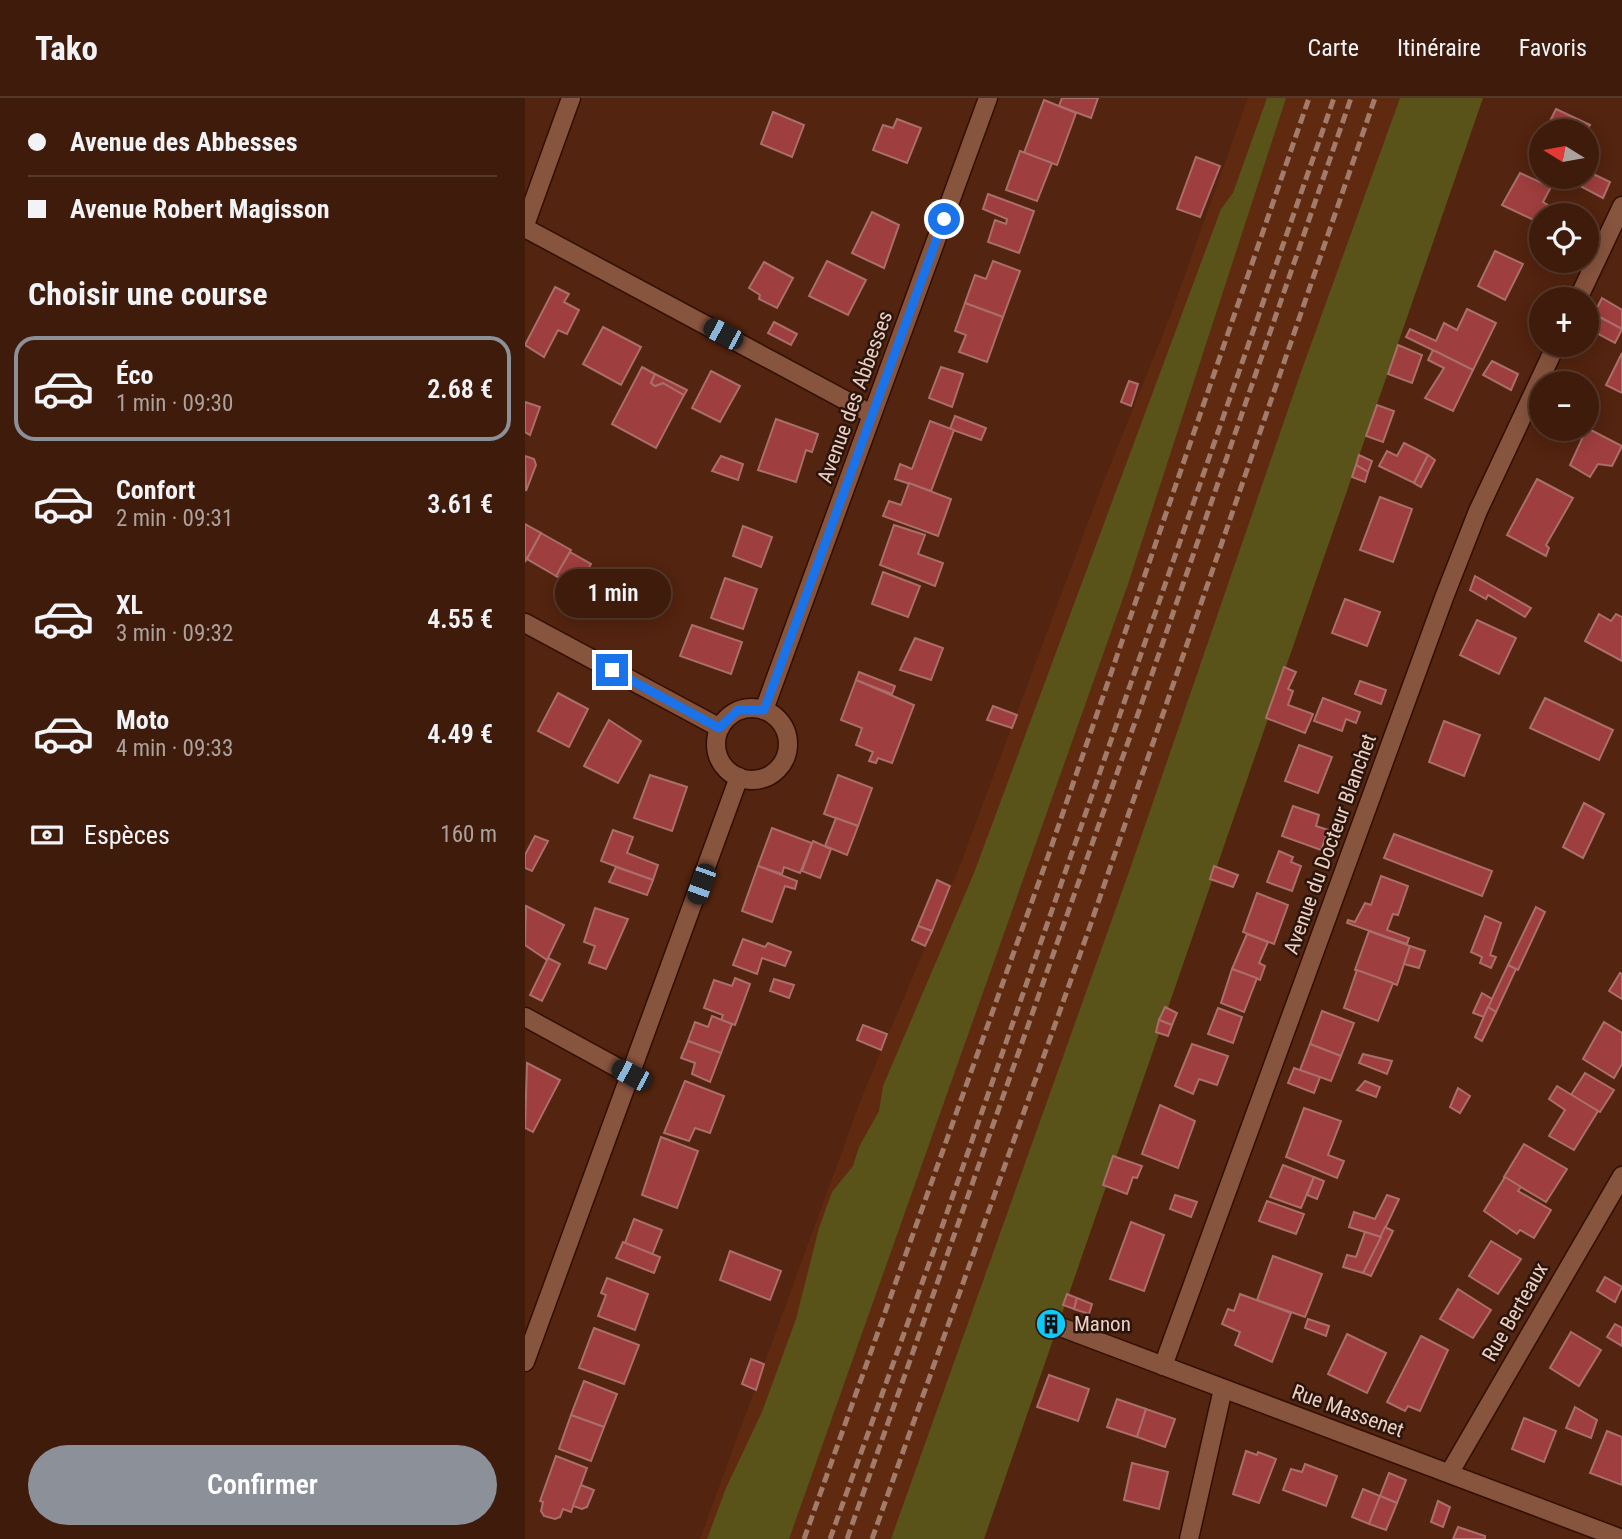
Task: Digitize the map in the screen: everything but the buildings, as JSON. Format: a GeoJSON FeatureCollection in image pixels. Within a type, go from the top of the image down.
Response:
{"type":"FeatureCollection","features":[{"type":"Feature","properties":{"kind":"street"},"geometry":{"type":"LineString","coordinates":[[571,98],[525,226],[871,414]]}},
{"type":"Feature","properties":{"kind":"street","name":"Avenue des Abbesses"},"geometry":{"type":"LineString","coordinates":[[764,710],[988,98]]}},
{"type":"Feature","properties":{"kind":"street"},"geometry":{"type":"LineString","coordinates":[[1584,287],[1622,206]]}},
{"type":"Feature","properties":{"kind":"street","name":"Avenue du Docteur Blanchet"},"geometry":{"type":"LineString","coordinates":[[1163,1366],[1445,595],[1478,510],[1550,357]]}},
{"type":"Feature","properties":{"kind":"street"},"geometry":{"type":"LineString","coordinates":[[525,623],[719,728]]}},
{"type":"Feature","properties":{"kind":"street"},"geometry":{"type":"LineString","coordinates":[[738,710],[764,710],[782,723],[788,745],[786,757],[772,774],[761,779],[739,778],[730,773],[718,757],[719,728],[738,710]]}},
{"type":"Feature","properties":{"kind":"street"},"geometry":{"type":"LineString","coordinates":[[525,1362],[739,778]]}},
{"type":"Feature","properties":{"kind":"street"},"geometry":{"type":"LineString","coordinates":[[525,1017],[631,1075]]}},
{"type":"Feature","properties":{"kind":"street","name":"Rue Berteaux"},"geometry":{"type":"LineString","coordinates":[[1450,1472],[1622,1176]]}},
{"type":"Feature","properties":{"kind":"street","name":"Rue Massenet"},"geometry":{"type":"LineString","coordinates":[[1058,1326],[1622,1539]]}},
{"type":"Feature","properties":{"kind":"street"},"geometry":{"type":"LineString","coordinates":[[1189,1539],[1223,1389]]}},
{"type":"Feature","properties":{"kind":"shaded area"},"geometry":{"type":"Polygon","coordinates":[[[1248,98],[1483,98],[984,1539],[700,1539],[863,1094],[959,868],[1099,493],[1171,314],[1248,98]]]}},
{"type":"Feature","properties":{"kind":"shaded area"},"geometry":{"type":"Polygon","coordinates":[[[1267,98],[1286,98],[1128,584],[789,1539],[707,1539],[726,1488],[762,1412],[796,1319],[819,1228],[832,1192],[853,1166],[859,1147],[879,1111],[883,1086],[974,873],[1221,209],[1233,193],[1267,98]]]}},
{"type":"Feature","properties":{"kind":"shaded area"},"geometry":{"type":"Polygon","coordinates":[[[1400,98],[1483,98],[984,1539],[891,1539],[1130,869],[1301,372],[1400,98]]]}},
{"type":"Feature","properties":{"kind":"railway"},"geometry":{"type":"LineString","coordinates":[[804,1539],[1045,865],[1309,98]]}},
{"type":"Feature","properties":{"kind":"railway"},"geometry":{"type":"LineString","coordinates":[[830,1539],[934,1250],[1334,98]]}},
{"type":"Feature","properties":{"kind":"railway"},"geometry":{"type":"LineString","coordinates":[[847,1539],[1152,674],[1351,98]]}},
{"type":"Feature","properties":{"kind":"railway"},"geometry":{"type":"LineString","coordinates":[[872,1539],[1089,929],[1375,98]]}},
{"type":"Feature","properties":{"kind":"place","name":"Manon"},"geometry":{"type":"Point","coordinates":[1051,1324]}},
{"type":"Feature","properties":{"kind":"route"},"geometry":{"type":"LineString","coordinates":[[612,670],[719,728],[738,710],[764,710],[944,219]]}}]}
